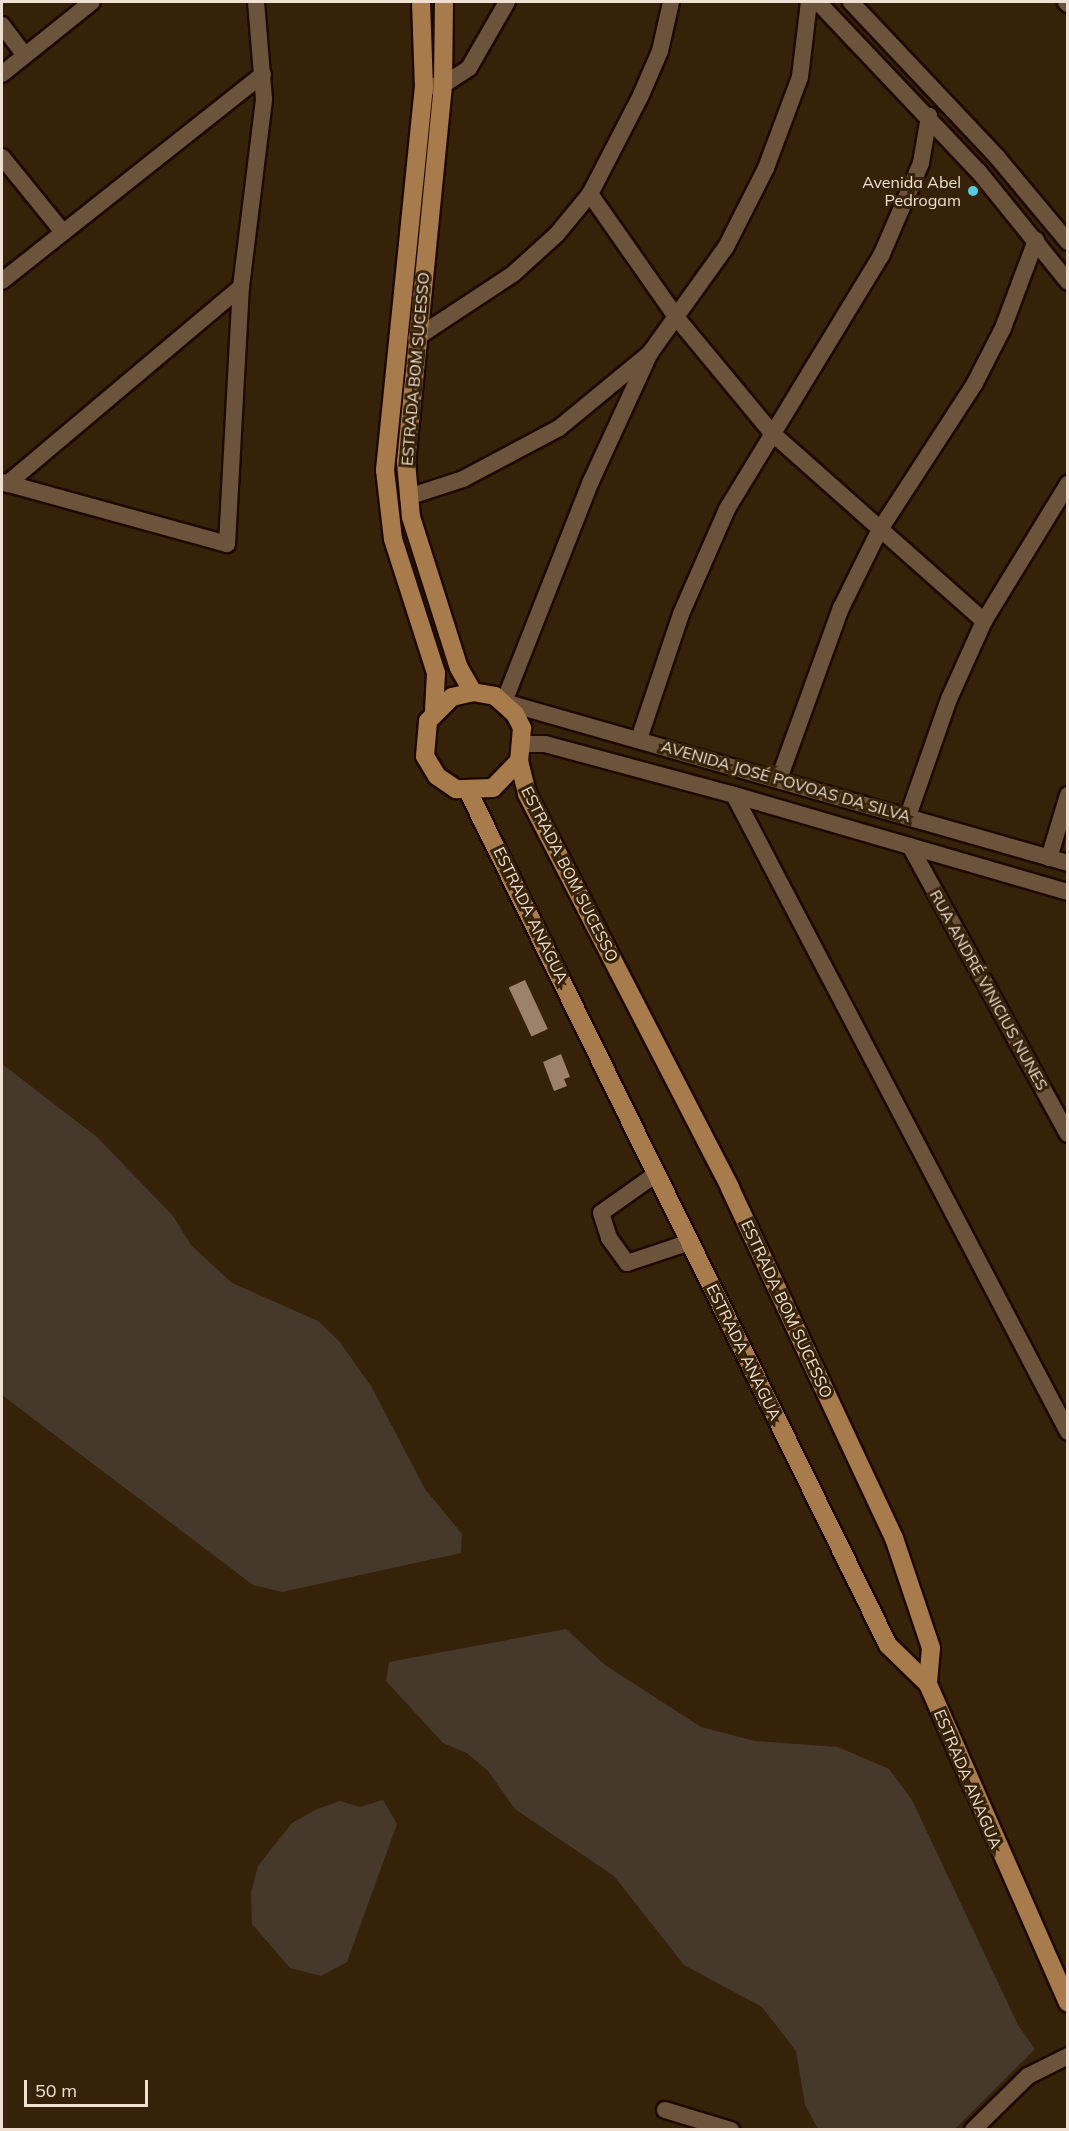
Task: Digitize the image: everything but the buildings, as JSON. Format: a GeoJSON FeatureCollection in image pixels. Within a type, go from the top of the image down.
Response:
{"type":"FeatureCollection","features":[{"type":"Feature","properties":{"kind":"main road","name":"ESTRADA BOM SUCESSO"},"geometry":{"type":"LineString","coordinates":[[421,2],[433,86],[416,338],[406,434],[408,498],[441,614],[473,692]]}},
{"type":"Feature","properties":{"kind":"main road","name":"ESTRADA BOM SUCESSO"},"geometry":{"type":"LineString","coordinates":[[434,711],[438,684],[393,538],[385,448],[444,2]]}},
{"type":"Feature","properties":{"kind":"main road"},"geometry":{"type":"LineString","coordinates":[[420,622],[441,614]]}},
{"type":"Feature","properties":{"kind":"main road"},"geometry":{"type":"LineString","coordinates":[[504,702],[473,692],[452,697],[434,711],[424,732],[425,756],[437,776],[468,791],[493,788],[521,753]]}},
{"type":"Feature","properties":{"kind":"main road","name":"ESTRADA BOM SUCESSO"},"geometry":{"type":"LineString","coordinates":[[504,702],[518,721],[527,794],[730,1188],[894,1538],[931,1648],[928,1684]]}},
{"type":"Feature","properties":{"kind":"main road","name":"ESTRADA ANAGUA"},"geometry":{"type":"LineString","coordinates":[[468,791],[888,1645],[928,1684],[1068,2003]]}},
{"type":"Feature","properties":{"kind":"street"},"geometry":{"type":"LineString","coordinates":[[2,74],[92,2]]}},
{"type":"Feature","properties":{"kind":"street"},"geometry":{"type":"LineString","coordinates":[[4,483],[227,544],[241,288],[263,111],[263,74],[256,2]]}},
{"type":"Feature","properties":{"kind":"street"},"geometry":{"type":"LineString","coordinates":[[433,86],[469,68],[507,2]]}},
{"type":"Feature","properties":{"kind":"street"},"geometry":{"type":"LineString","coordinates":[[416,338],[513,274],[557,234],[590,194],[652,69],[671,2]]}},
{"type":"Feature","properties":{"kind":"street"},"geometry":{"type":"LineString","coordinates":[[504,702],[591,481],[650,353],[726,247],[776,147],[800,77],[809,2]]}},
{"type":"Feature","properties":{"kind":"street"},"geometry":{"type":"LineString","coordinates":[[818,2],[929,116],[1036,240],[1068,282]]}},
{"type":"Feature","properties":{"kind":"street"},"geometry":{"type":"LineString","coordinates":[[852,2],[997,157],[1068,242]]}},
{"type":"Feature","properties":{"kind":"street"},"geometry":{"type":"LineString","coordinates":[[2,25],[25,55]]}},
{"type":"Feature","properties":{"kind":"street"},"geometry":{"type":"LineString","coordinates":[[2,281],[62,231],[263,74]]}},
{"type":"Feature","properties":{"kind":"street"},"geometry":{"type":"LineString","coordinates":[[639,739],[681,614],[727,509],[771,432],[881,256],[921,163],[929,116]]}},
{"type":"Feature","properties":{"kind":"street"},"geometry":{"type":"LineString","coordinates":[[2,157],[62,231]]}},
{"type":"Feature","properties":{"kind":"street"},"geometry":{"type":"LineString","coordinates":[[979,172],[985,161],[997,157]]}},
{"type":"Feature","properties":{"kind":"street"},"geometry":{"type":"LineString","coordinates":[[590,194],[676,317],[771,432],[879,531],[984,621]]}},
{"type":"Feature","properties":{"kind":"street"},"geometry":{"type":"LineString","coordinates":[[779,779],[840,608],[879,531],[975,383],[1003,328],[1036,240]]}},
{"type":"Feature","properties":{"kind":"street"},"geometry":{"type":"LineString","coordinates":[[4,483],[241,288]]}},
{"type":"Feature","properties":{"kind":"street"},"geometry":{"type":"LineString","coordinates":[[408,498],[463,479],[559,428],[650,353]]}},
{"type":"Feature","properties":{"kind":"street"},"geometry":{"type":"LineString","coordinates":[[908,816],[949,699],[984,621],[1068,484]]}},
{"type":"Feature","properties":{"kind":"street","name":"AVENIDA JOSÉ POVOAS DA SILVA"},"geometry":{"type":"LineString","coordinates":[[504,702],[1068,863]]}},
{"type":"Feature","properties":{"kind":"street","name":"AVENIDA JOSÉ POVOAS DA SILVA"},"geometry":{"type":"LineString","coordinates":[[521,753],[545,744],[734,795],[1068,892]]}},
{"type":"Feature","properties":{"kind":"street"},"geometry":{"type":"LineString","coordinates":[[734,795],[1068,1432]]}},
{"type":"Feature","properties":{"kind":"street"},"geometry":{"type":"LineString","coordinates":[[1049,858],[1068,795]]}},
{"type":"Feature","properties":{"kind":"street","name":"RUA ANDRÉ VINICIUS NUNES"},"geometry":{"type":"LineString","coordinates":[[910,846],[1068,1134]]}},
{"type":"Feature","properties":{"kind":"street"},"geometry":{"type":"LineString","coordinates":[[656,1174],[601,1213],[609,1239],[627,1263],[690,1242]]}},
{"type":"Feature","properties":{"kind":"street"},"geometry":{"type":"LineString","coordinates":[[973,2130],[1028,2076],[1068,2056]]}},
{"type":"Feature","properties":{"kind":"street"},"geometry":{"type":"LineString","coordinates":[[665,2110],[731,2130]]}},
{"type":"Feature","properties":{"kind":"shaded area"},"geometry":{"type":"Polygon","coordinates":[[[2,1064],[97,1137],[173,1216],[191,1245],[232,1283],[318,1321],[339,1341],[371,1386],[425,1489],[462,1534],[461,1553],[282,1592],[253,1585],[2,1395],[2,1064]]]}},
{"type":"Feature","properties":{"kind":"shaded area"},"geometry":{"type":"Polygon","coordinates":[[[566,1629],[605,1665],[701,1727],[755,1741],[838,1747],[889,1769],[912,1800],[1018,2025],[1035,2049],[955,2129],[818,2129],[805,2105],[796,2051],[762,2007],[684,1965],[614,1876],[515,1809],[488,1771],[467,1753],[443,1743],[386,1681],[389,1662],[566,1629]]]}},
{"type":"Feature","properties":{"kind":"shaded area"},"geometry":{"type":"Polygon","coordinates":[[[383,1800],[397,1824],[347,1962],[321,1976],[290,1968],[252,1924],[251,1893],[258,1866],[292,1823],[315,1810],[340,1801],[360,1807],[383,1800]]]}},
{"type":"Feature","properties":{"kind":"place","name":"Avenida Abel Pedrogam"},"geometry":{"type":"Point","coordinates":[973,191]}}]}
